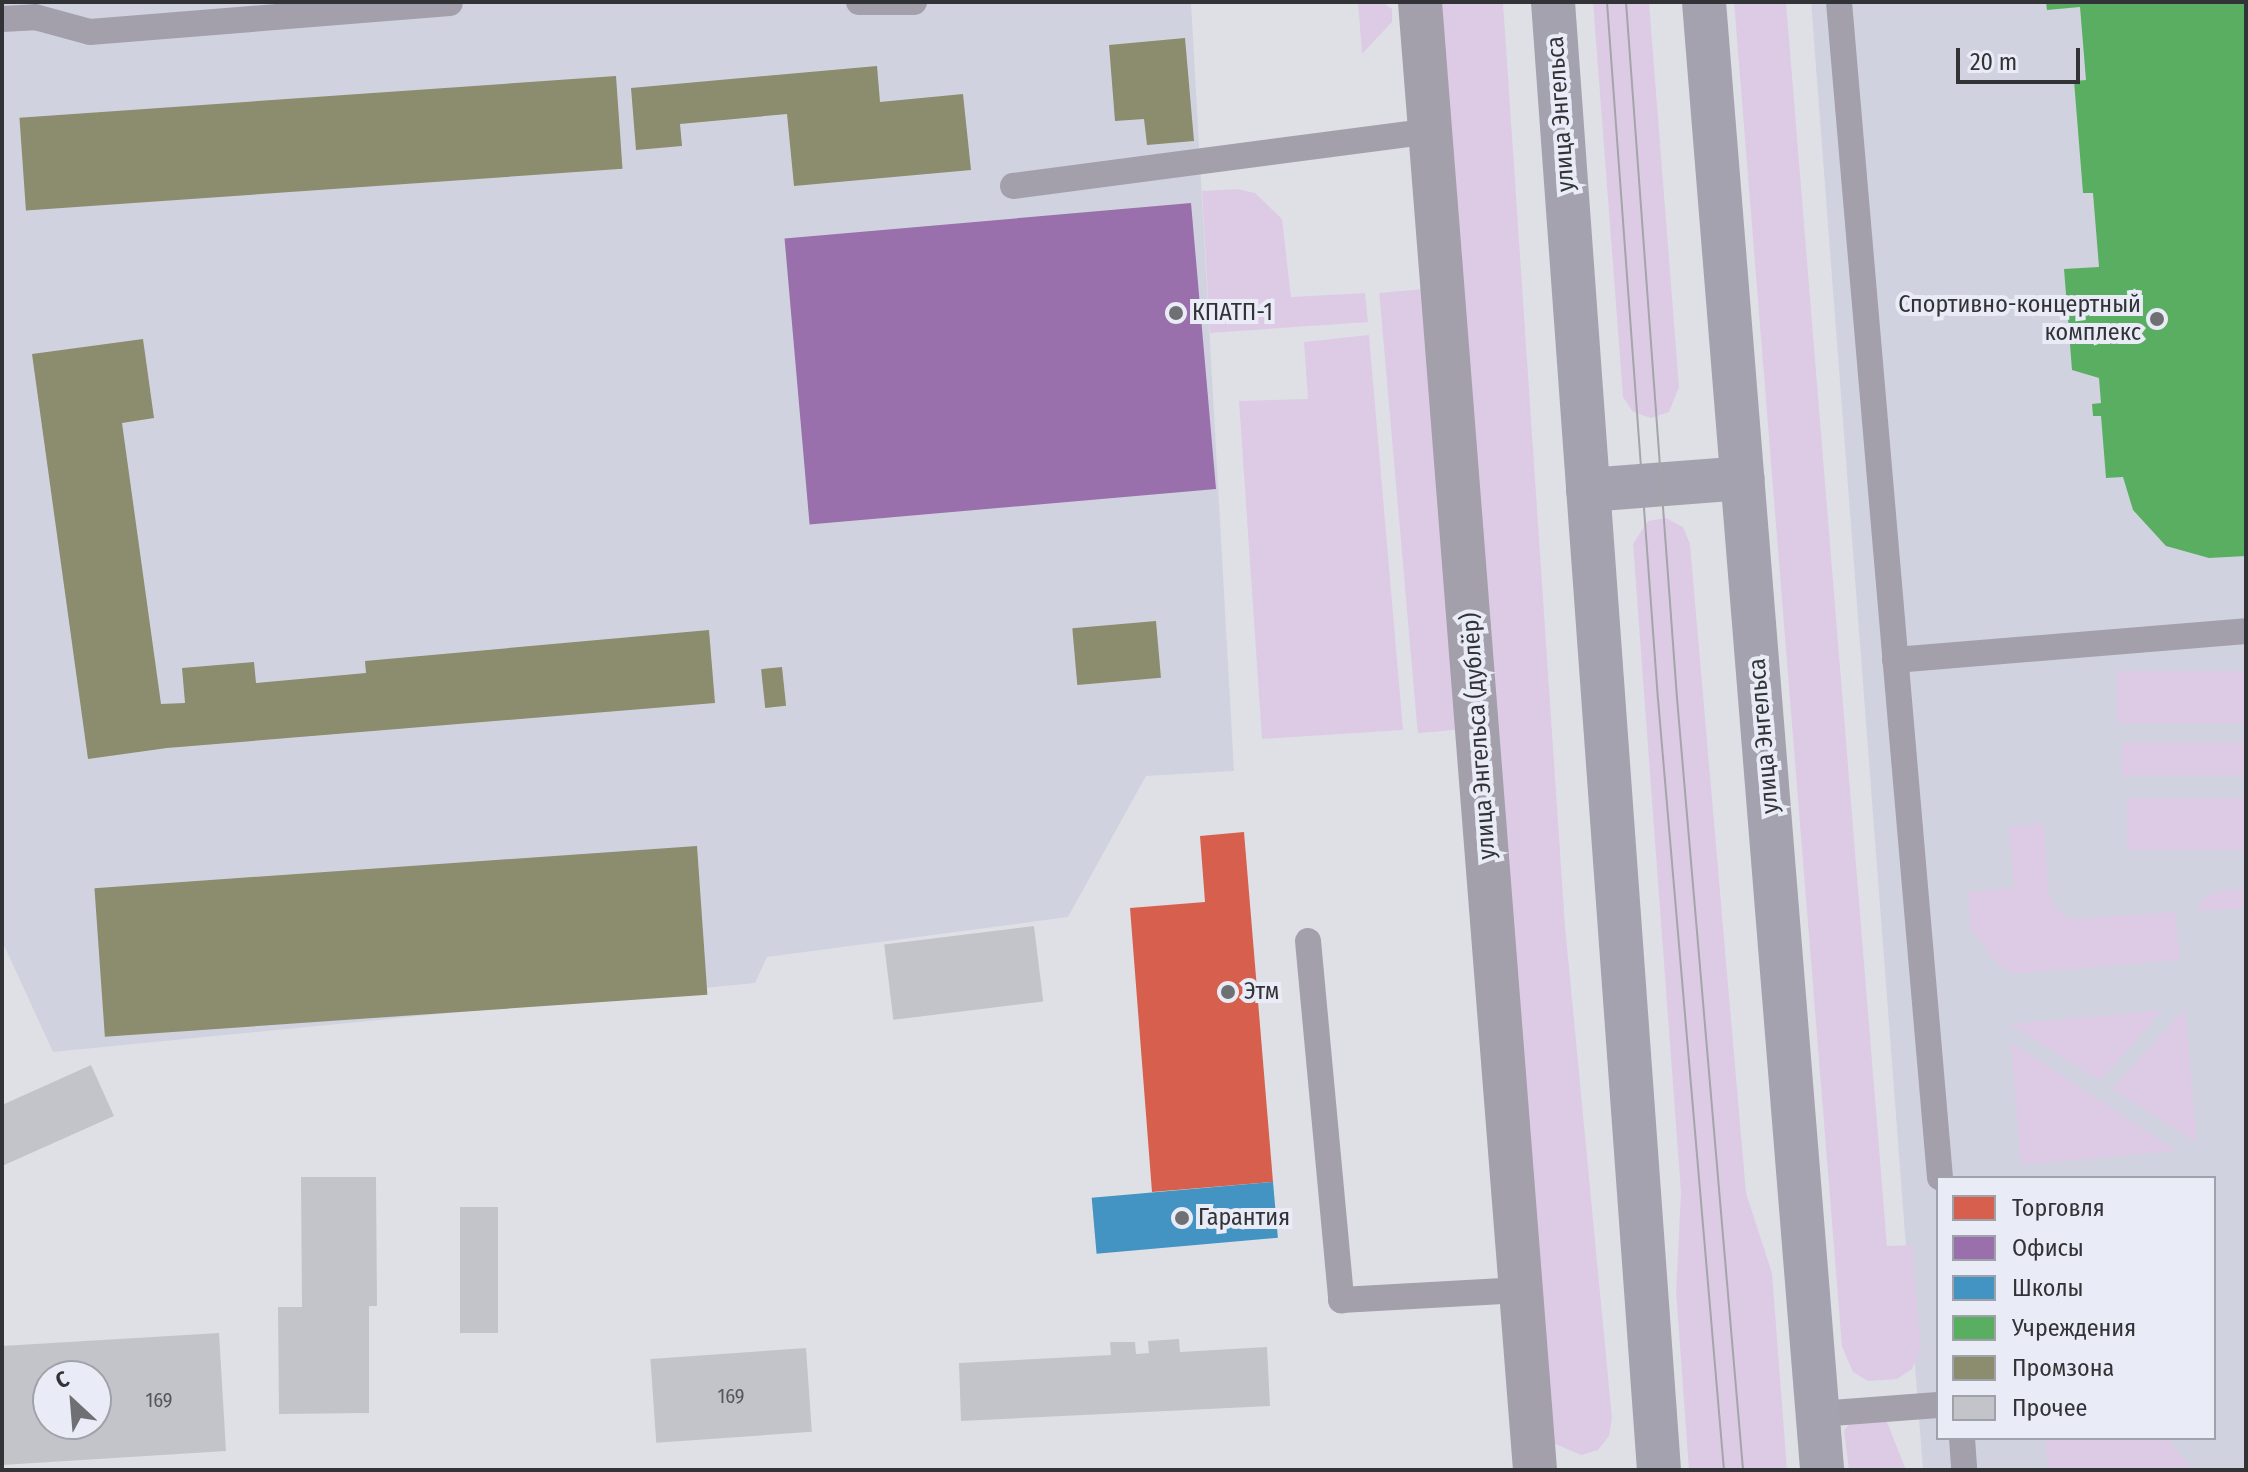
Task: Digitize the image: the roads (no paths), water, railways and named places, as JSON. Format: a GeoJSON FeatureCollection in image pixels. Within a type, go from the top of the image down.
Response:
{"type":"FeatureCollection","features":[{"type":"Feature","properties":{"kind":"main road","name":"улица Энгельса"},"geometry":{"type":"LineString","coordinates":[[1553,2],[1659,1470]]}},
{"type":"Feature","properties":{"kind":"main road","name":"улица Энгельса"},"geometry":{"type":"LineString","coordinates":[[1704,2],[1822,1470]]}},
{"type":"Feature","properties":{"kind":"main road"},"geometry":{"type":"LineString","coordinates":[[1588,490],[1743,478]]}},
{"type":"Feature","properties":{"kind":"street","name":"улица Энгельса (дублёр)"},"geometry":{"type":"LineString","coordinates":[[1420,2],[1535,1470]]}},
{"type":"Feature","properties":{"kind":"lane"},"geometry":{"type":"LineString","coordinates":[[2,19],[35,17],[90,32],[455,2]]}},
{"type":"Feature","properties":{"kind":"lane"},"geometry":{"type":"LineString","coordinates":[[859,2],[914,2]]}},
{"type":"Feature","properties":{"kind":"lane"},"geometry":{"type":"LineString","coordinates":[[1839,2],[1940,1176]]}},
{"type":"Feature","properties":{"kind":"lane"},"geometry":{"type":"LineString","coordinates":[[1013,186],[1430,131]]}},
{"type":"Feature","properties":{"kind":"lane"},"geometry":{"type":"LineString","coordinates":[[1895,660],[2246,631]]}},
{"type":"Feature","properties":{"kind":"lane"},"geometry":{"type":"LineString","coordinates":[[1308,941],[1341,1300],[1521,1290]]}},
{"type":"Feature","properties":{"kind":"lane"},"geometry":{"type":"LineString","coordinates":[[1819,1414],[1936,1405]]}},
{"type":"Feature","properties":{"kind":"lane"},"geometry":{"type":"LineString","coordinates":[[1962,1440],[1964,1470]]}},
{"type":"Feature","properties":{"kind":"tram line"},"geometry":{"type":"LineString","coordinates":[[1607,2],[1658,699],[1724,1470]]}},
{"type":"Feature","properties":{"kind":"tram line"},"geometry":{"type":"LineString","coordinates":[[1626,2],[1677,698],[1743,1470]]}},
{"type":"Feature","properties":{"kind":"place","name":"КПАТП-1"},"geometry":{"type":"Point","coordinates":[1176,313]}},
{"type":"Feature","properties":{"kind":"place","name":"Спортивно-концертный комплекс"},"geometry":{"type":"Point","coordinates":[2157,319]}},
{"type":"Feature","properties":{"kind":"place","name":"Этм"},"geometry":{"type":"Point","coordinates":[1228,992]}},
{"type":"Feature","properties":{"kind":"place","name":"Гарантия"},"geometry":{"type":"Point","coordinates":[1182,1218]}}]}
